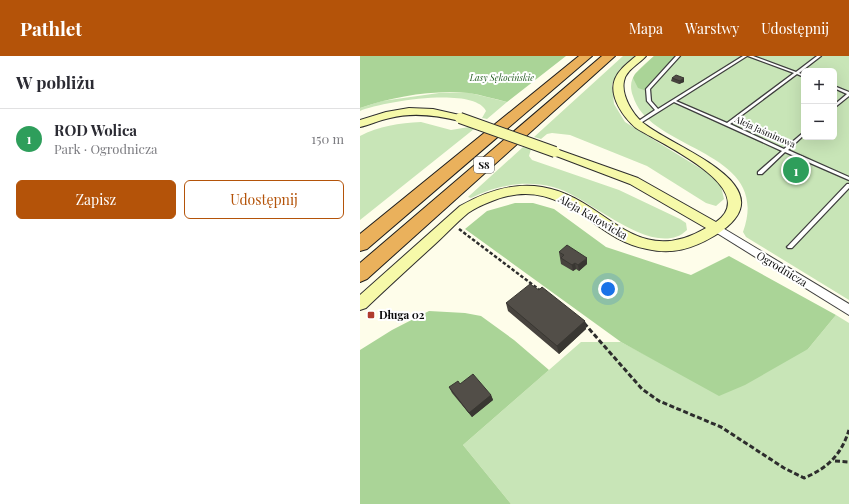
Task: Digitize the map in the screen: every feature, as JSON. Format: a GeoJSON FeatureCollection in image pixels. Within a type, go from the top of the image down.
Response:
{"type":"FeatureCollection","features":[{"type":"Feature","properties":{"kind":"highway","name":"S8"},"geometry":{"type":"LineString","coordinates":[[364,238],[586,56]]}},
{"type":"Feature","properties":{"kind":"highway","name":"S8"},"geometry":{"type":"LineString","coordinates":[[360,274],[609,56]]}},
{"type":"Feature","properties":{"kind":"street","name":"Aleja Katowicka"},"geometry":{"type":"LineString","coordinates":[[360,304],[466,209],[486,198],[505,192],[526,190],[543,191],[563,197],[625,237],[641,243],[667,247],[690,244],[716,228],[730,217],[735,207],[735,199],[728,184],[714,169],[638,123],[627,111],[620,96],[619,81],[626,70],[641,56]]}},
{"type":"Feature","properties":{"kind":"street"},"geometry":{"type":"LineString","coordinates":[[360,124],[386,115],[408,111],[432,111],[460,118],[634,181],[716,228]]}},
{"type":"Feature","properties":{"kind":"street","name":"Ogrodnicza"},"geometry":{"type":"LineString","coordinates":[[716,228],[849,310]]}},
{"type":"Feature","properties":{"kind":"lane"},"geometry":{"type":"LineString","coordinates":[[658,110],[649,101],[648,89],[678,56]]}},
{"type":"Feature","properties":{"kind":"lane"},"geometry":{"type":"LineString","coordinates":[[638,123],[745,56]]}},
{"type":"Feature","properties":{"kind":"lane"},"geometry":{"type":"LineString","coordinates":[[750,56],[801,75]]}},
{"type":"Feature","properties":{"kind":"lane"},"geometry":{"type":"LineString","coordinates":[[728,124],[819,56]]}},
{"type":"Feature","properties":{"kind":"lane"},"geometry":{"type":"LineString","coordinates":[[837,88],[849,93],[837,104]]}},
{"type":"Feature","properties":{"kind":"lane","name":"Aleja Jaśminowa"},"geometry":{"type":"LineString","coordinates":[[674,101],[849,179]]}},
{"type":"Feature","properties":{"kind":"lane"},"geometry":{"type":"LineString","coordinates":[[760,173],[801,136]]}},
{"type":"Feature","properties":{"kind":"lane"},"geometry":{"type":"LineString","coordinates":[[790,247],[849,185]]}},
{"type":"Feature","properties":{"kind":"path"},"geometry":{"type":"LineString","coordinates":[[466,235],[546,295]]}},
{"type":"Feature","properties":{"kind":"path"},"geometry":{"type":"LineString","coordinates":[[577,318],[584,323],[642,389],[659,401],[721,427],[784,468],[804,478],[821,472],[835,461],[845,442],[849,430]]}},
{"type":"Feature","properties":{"kind":"path"},"geometry":{"type":"LineString","coordinates":[[835,461],[849,462]]}},
{"type":"Feature","properties":{"kind":"green space","name":"Lasy Sękocińskie"},"geometry":{"type":"Polygon","coordinates":[[[360,56],[566,56],[507,102],[469,93],[441,92],[400,97],[360,108],[360,56]]]}},
{"type":"Feature","properties":{"kind":"green space"},"geometry":{"type":"Polygon","coordinates":[[[623,56],[635,56],[620,69],[612,84],[614,104],[625,122],[711,175],[721,186],[724,199],[716,206],[706,203],[647,166],[570,135],[552,133],[547,134],[541,139],[534,137],[623,56]]]}},
{"type":"Feature","properties":{"kind":"green space"},"geometry":{"type":"Polygon","coordinates":[[[654,56],[849,56],[849,300],[746,237],[743,232],[748,205],[741,184],[726,167],[661,129],[644,115],[631,90],[633,78],[642,66],[654,56]]]}},
{"type":"Feature","properties":{"kind":"green space"},"geometry":{"type":"Polygon","coordinates":[[[654,56],[675,56],[644,90],[638,88],[633,78],[635,74],[654,56]]]}},
{"type":"Feature","properties":{"kind":"green space"},"geometry":{"type":"Polygon","coordinates":[[[439,93],[470,93],[507,102],[487,119],[482,118],[486,111],[478,103],[464,99],[426,98],[406,100],[371,107],[360,111],[360,108],[382,101],[439,93]]]}},
{"type":"Feature","properties":{"kind":"green space"},"geometry":{"type":"Polygon","coordinates":[[[421,122],[451,130],[469,127],[474,129],[360,220],[360,136],[389,126],[421,122]]]}},
{"type":"Feature","properties":{"kind":"green space"},"geometry":{"type":"Polygon","coordinates":[[[523,147],[531,149],[529,156],[532,160],[619,190],[680,219],[686,223],[687,230],[673,238],[657,238],[639,233],[567,192],[542,185],[511,185],[490,190],[471,198],[468,197],[523,147]]]}},
{"type":"Feature","properties":{"kind":"green space"},"geometry":{"type":"Polygon","coordinates":[[[515,203],[533,203],[554,209],[606,247],[691,275],[729,256],[836,315],[808,349],[745,385],[719,396],[621,342],[465,229],[487,211],[515,203]]]}},
{"type":"Feature","properties":{"kind":"green space"},"geometry":{"type":"Polygon","coordinates":[[[429,311],[465,313],[481,316],[514,340],[549,370],[463,445],[511,504],[360,504],[360,350],[392,330],[429,311]]]}},
{"type":"Feature","properties":{"kind":"green space"},"geometry":{"type":"Polygon","coordinates":[[[836,315],[849,323],[849,504],[511,504],[463,445],[581,342],[621,342],[674,370],[808,349],[836,315]]]}},
{"type":"Feature","properties":{"kind":"building"},"geometry":{"type":"Polygon","coordinates":[[[676,75],[684,78],[680,81],[672,78],[676,75]]]}},
{"type":"Feature","properties":{"kind":"building"},"geometry":{"type":"Polygon","coordinates":[[[567,245],[587,258],[578,265],[575,263],[572,265],[561,258],[564,255],[559,252],[567,245]]]}},
{"type":"Feature","properties":{"kind":"building"},"geometry":{"type":"Polygon","coordinates":[[[530,284],[539,290],[542,287],[585,321],[557,346],[506,303],[530,284]]]}},
{"type":"Feature","properties":{"kind":"building"},"geometry":{"type":"Polygon","coordinates":[[[473,374],[491,395],[469,413],[449,387],[458,381],[460,384],[473,374]]]}},
{"type":"Feature","properties":{"kind":"place","name":"ROD Wolica"},"geometry":{"type":"Point","coordinates":[796,170]}},
{"type":"Feature","properties":{"kind":"place","name":"Długa 02"},"geometry":{"type":"Point","coordinates":[371,315]}}]}
